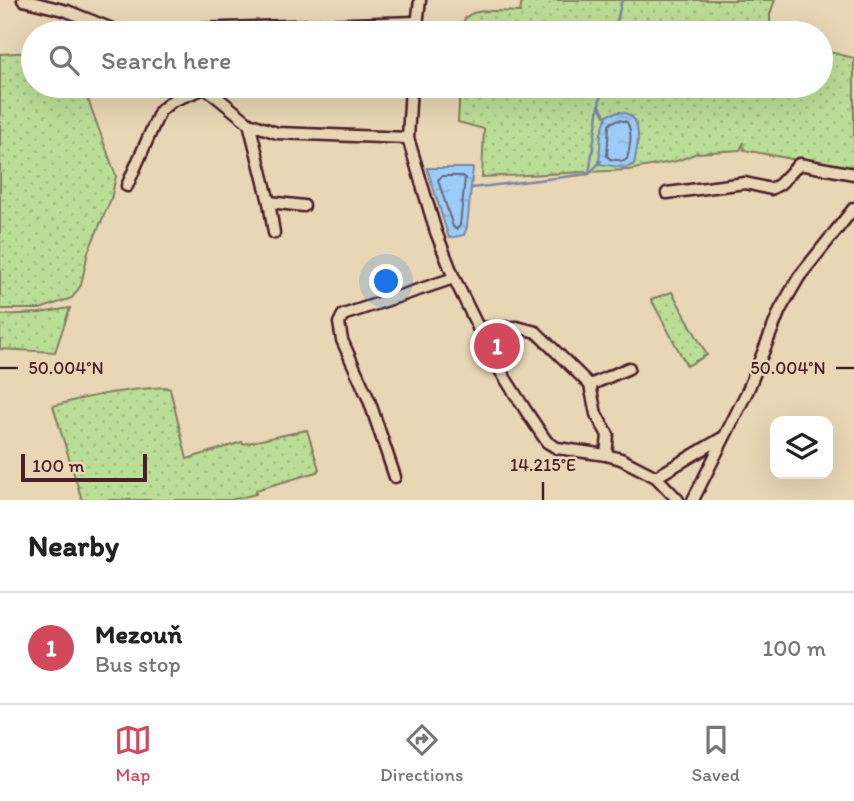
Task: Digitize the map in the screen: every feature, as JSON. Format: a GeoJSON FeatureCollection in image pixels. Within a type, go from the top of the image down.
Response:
{"type":"FeatureCollection","features":[{"type":"Feature","properties":{"kind":"street"},"geometry":{"type":"LineString","coordinates":[[23,0],[67,11],[92,21]]}},
{"type":"Feature","properties":{"kind":"street"},"geometry":{"type":"LineString","coordinates":[[417,21],[420,0]]}},
{"type":"Feature","properties":{"kind":"street"},"geometry":{"type":"LineString","coordinates":[[127,186],[160,111],[179,98]]}},
{"type":"Feature","properties":{"kind":"street"},"geometry":{"type":"LineString","coordinates":[[218,98],[249,123],[277,133],[408,138]]}},
{"type":"Feature","properties":{"kind":"street"},"geometry":{"type":"LineString","coordinates":[[410,98],[408,138],[432,221],[454,278],[496,364],[547,442],[564,450],[606,454],[621,459],[656,477],[678,500]]}},
{"type":"Feature","properties":{"kind":"street"},"geometry":{"type":"LineString","coordinates":[[249,123],[274,233]]}},
{"type":"Feature","properties":{"kind":"street"},"geometry":{"type":"LineString","coordinates":[[667,193],[745,183],[771,189],[780,184],[799,164],[854,174]]}},
{"type":"Feature","properties":{"kind":"street"},"geometry":{"type":"LineString","coordinates":[[269,202],[304,206]]}},
{"type":"Feature","properties":{"kind":"street"},"geometry":{"type":"LineString","coordinates":[[692,500],[748,390],[780,310],[799,277],[854,208]]}},
{"type":"Feature","properties":{"kind":"street"},"geometry":{"type":"LineString","coordinates":[[396,477],[369,400],[342,340],[339,323],[342,315],[454,278]]}},
{"type":"Feature","properties":{"kind":"street"},"geometry":{"type":"LineString","coordinates":[[478,328],[517,327],[537,332],[590,385],[596,414],[608,435],[606,454]]}},
{"type":"Feature","properties":{"kind":"street"},"geometry":{"type":"LineString","coordinates":[[590,385],[629,368]]}},
{"type":"Feature","properties":{"kind":"street"},"geometry":{"type":"LineString","coordinates":[[656,477],[724,437]]}},
{"type":"Feature","properties":{"kind":"green space"},"geometry":{"type":"Polygon","coordinates":[[[522,0],[775,0],[770,21],[464,21],[473,13],[520,12],[522,0]]]}},
{"type":"Feature","properties":{"kind":"green space"},"geometry":{"type":"Polygon","coordinates":[[[21,53],[21,98],[87,98],[116,176],[111,199],[88,252],[81,285],[72,298],[40,309],[0,309],[0,54],[21,53]]]}},
{"type":"Feature","properties":{"kind":"green space"},"geometry":{"type":"Polygon","coordinates":[[[833,53],[854,58],[854,168],[744,150],[743,144],[740,150],[697,153],[677,161],[628,170],[482,177],[484,129],[458,122],[459,98],[833,98],[833,53]],[[619,112],[607,115],[599,163],[625,168],[634,164],[638,136],[636,123],[619,112]]]}},
{"type":"Feature","properties":{"kind":"green space"},"geometry":{"type":"Polygon","coordinates":[[[672,292],[707,355],[687,366],[651,299],[672,292]]]}},
{"type":"Feature","properties":{"kind":"green space"},"geometry":{"type":"Polygon","coordinates":[[[70,308],[55,352],[0,349],[0,315],[70,308]]]}},
{"type":"Feature","properties":{"kind":"green space"},"geometry":{"type":"Polygon","coordinates":[[[165,387],[170,389],[187,459],[242,442],[243,444],[307,430],[319,469],[317,472],[256,490],[256,494],[231,500],[82,500],[53,406],[109,393],[165,387]]]}},
{"type":"Feature","properties":{"kind":"water"},"geometry":{"type":"Polygon","coordinates":[[[619,112],[633,118],[638,132],[634,164],[625,168],[599,164],[601,133],[607,115],[619,112]]]}},
{"type":"Feature","properties":{"kind":"water"},"geometry":{"type":"Polygon","coordinates":[[[427,168],[473,168],[467,227],[464,235],[449,238],[427,168]]]}},
{"type":"Feature","properties":{"kind":"waterway"},"geometry":{"type":"LineString","coordinates":[[617,21],[622,0]]}},
{"type":"Feature","properties":{"kind":"waterway"},"geometry":{"type":"LineString","coordinates":[[471,188],[589,174],[600,98]]}},
{"type":"Feature","properties":{"kind":"waterway"},"geometry":{"type":"LineString","coordinates":[[599,104],[607,119]]}},
{"type":"Feature","properties":{"kind":"waterway"},"geometry":{"type":"LineString","coordinates":[[589,174],[601,161]]}},
{"type":"Feature","properties":{"kind":"place","name":"Mezouň"},"geometry":{"type":"Point","coordinates":[497,346]}}]}
